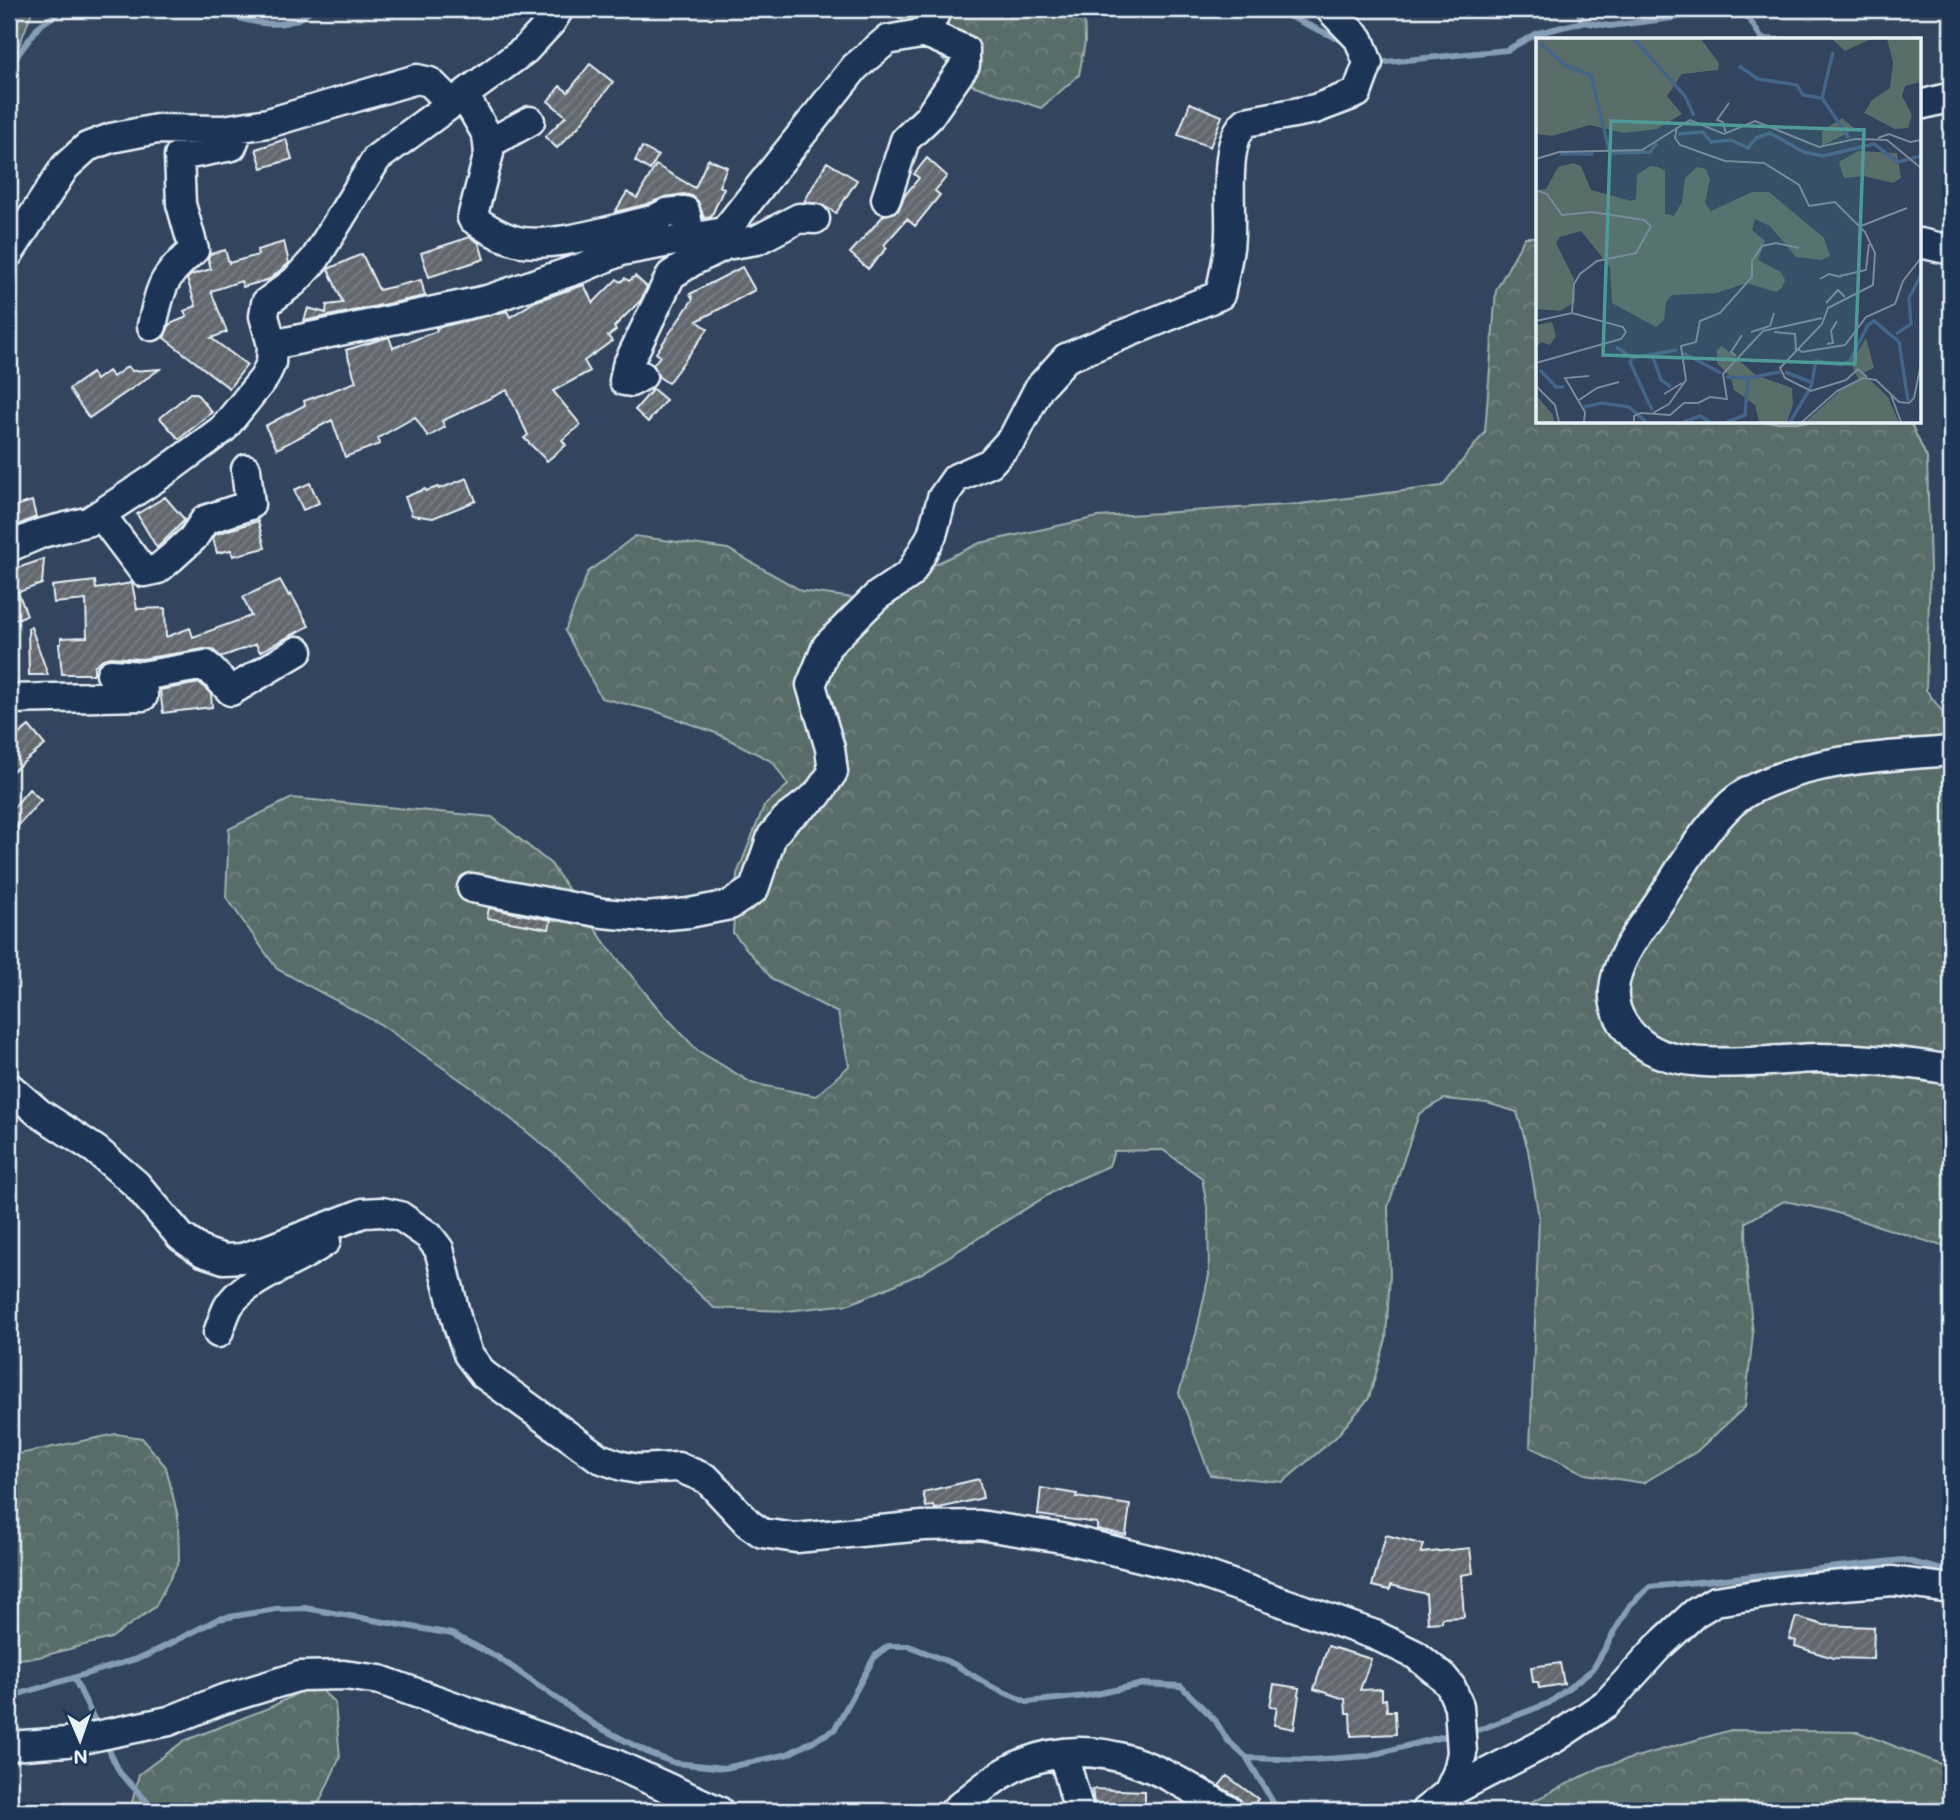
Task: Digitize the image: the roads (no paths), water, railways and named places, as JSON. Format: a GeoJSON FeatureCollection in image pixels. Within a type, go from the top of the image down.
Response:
{"type":"FeatureCollection","features":[{"type":"Feature","properties":{"kind":"street"},"geometry":{"type":"LineString","coordinates":[[9,547],[42,533],[75,526],[101,515],[223,429],[264,378],[271,363],[272,345],[264,316],[266,303],[295,281],[315,259],[377,158],[525,50],[551,22],[559,9]]}},
{"type":"Feature","properties":{"kind":"street"},"geometry":{"type":"LineString","coordinates":[[471,888],[603,913],[646,917],[689,913],[730,905],[754,889],[772,836],[786,819],[817,796],[833,772],[830,748],[811,685],[827,646],[877,596],[910,574],[932,535],[942,498],[956,478],[990,463],[1013,438],[1039,388],[1066,358],[1220,295],[1230,246],[1231,156],[1239,128],[1246,122],[1315,109],[1357,93],[1368,63],[1359,39],[1329,9]]}},
{"type":"Feature","properties":{"kind":"street"},"geometry":{"type":"LineString","coordinates":[[642,376],[631,382],[624,381],[627,366],[671,275],[725,239],[855,68],[887,40],[932,21],[965,50],[965,65],[928,118],[905,140],[886,199]]}},
{"type":"Feature","properties":{"kind":"street"},"geometry":{"type":"LineString","coordinates":[[9,253],[65,167],[87,147],[111,138],[157,129],[223,130],[268,123],[417,79],[430,82],[458,100],[487,135],[489,153],[472,218],[493,232],[518,241],[545,242],[685,211],[691,238]]}},
{"type":"Feature","properties":{"kind":"street"},"geometry":{"type":"LineString","coordinates":[[1922,104],[1951,97]]}},
{"type":"Feature","properties":{"kind":"street"},"geometry":{"type":"LineString","coordinates":[[488,144],[530,121]]}},
{"type":"Feature","properties":{"kind":"street"},"geometry":{"type":"LineString","coordinates":[[152,326],[160,290],[172,268],[194,250],[181,204],[179,156],[232,146],[239,128]]}},
{"type":"Feature","properties":{"kind":"street"},"geometry":{"type":"LineString","coordinates":[[272,345],[487,300],[581,268],[621,251],[691,238],[757,240],[799,218],[815,219]]}},
{"type":"Feature","properties":{"kind":"street"},"geometry":{"type":"LineString","coordinates":[[1922,243],[1951,250]]}},
{"type":"Feature","properties":{"kind":"street"},"geometry":{"type":"LineString","coordinates":[[101,515],[144,572],[158,569],[193,538],[205,520],[250,505],[246,469]]}},
{"type":"Feature","properties":{"kind":"street"},"geometry":{"type":"LineString","coordinates":[[111,674],[142,676],[206,665],[232,691],[298,651]]}},
{"type":"Feature","properties":{"kind":"street"},"geometry":{"type":"LineString","coordinates":[[9,699],[143,696],[142,676]]}},
{"type":"Feature","properties":{"kind":"street"},"geometry":{"type":"LineString","coordinates":[[1951,751],[1835,764],[1783,775],[1733,802],[1689,854],[1621,962],[1614,991],[1619,1016],[1630,1034],[1649,1049],[1681,1060],[1732,1062],[1821,1058],[1915,1063],[1951,1070]]}},
{"type":"Feature","properties":{"kind":"street"},"geometry":{"type":"LineString","coordinates":[[9,1087],[39,1113],[106,1158],[136,1184],[181,1237],[203,1252],[223,1259],[242,1258],[363,1213],[382,1212],[400,1216],[429,1236],[439,1249],[468,1354],[483,1374],[600,1458],[638,1469],[678,1467],[707,1479],[749,1524],[762,1533],[796,1538],[923,1526],[979,1525],[1062,1538],[1189,1569],[1375,1635],[1416,1655],[1443,1677],[1451,1687],[1459,1706],[1462,1753],[1458,1771],[1448,1793]]}},
{"type":"Feature","properties":{"kind":"street"},"geometry":{"type":"LineString","coordinates":[[218,1333],[229,1305],[255,1282],[316,1249],[328,1239],[333,1223]]}},
{"type":"Feature","properties":{"kind":"street"},"geometry":{"type":"LineString","coordinates":[[1425,1811],[1448,1793],[1555,1738],[1607,1703],[1657,1647],[1695,1613],[1715,1601],[1796,1589],[1893,1581],[1951,1589]]}},
{"type":"Feature","properties":{"kind":"street"},"geometry":{"type":"LineString","coordinates":[[9,1746],[67,1742],[169,1721],[221,1700],[300,1676],[344,1675],[380,1680],[600,1758],[719,1811]]}},
{"type":"Feature","properties":{"kind":"street"},"geometry":{"type":"LineString","coordinates":[[954,1811],[998,1778],[1024,1763],[1078,1751],[1139,1762],[1177,1779],[1229,1811]]}},
{"type":"Feature","properties":{"kind":"street"},"geometry":{"type":"LineString","coordinates":[[1063,1753],[1079,1811]]}},
{"type":"Feature","properties":{"kind":"waterway"},"geometry":{"type":"LineString","coordinates":[[9,67],[39,26],[64,9]]}},
{"type":"Feature","properties":{"kind":"waterway"},"geometry":{"type":"LineString","coordinates":[[206,9],[246,20],[275,24],[300,18],[311,9]]}},
{"type":"Feature","properties":{"kind":"waterway"},"geometry":{"type":"LineString","coordinates":[[1273,9],[1343,41]]}},
{"type":"Feature","properties":{"kind":"waterway"},"geometry":{"type":"LineString","coordinates":[[1577,9],[1583,22]]}},
{"type":"Feature","properties":{"kind":"waterway"},"geometry":{"type":"LineString","coordinates":[[1386,62],[1507,50],[1538,33],[1583,22],[1610,26],[1680,17],[1695,9]]}},
{"type":"Feature","properties":{"kind":"waterway"},"geometry":{"type":"LineString","coordinates":[[1743,9],[1761,38]]}},
{"type":"Feature","properties":{"kind":"waterway"},"geometry":{"type":"LineString","coordinates":[[1467,1732],[1549,1703],[1593,1669],[1630,1605],[1650,1587],[1903,1560],[1951,1572]]}},
{"type":"Feature","properties":{"kind":"waterway"},"geometry":{"type":"LineString","coordinates":[[9,1697],[146,1656],[218,1619],[276,1609],[305,1608],[452,1634],[499,1658],[595,1725],[651,1754],[675,1763],[725,1768],[788,1754],[834,1730],[875,1656],[888,1646],[909,1646],[954,1664],[992,1687],[1027,1702],[1086,1696],[1143,1684],[1181,1686],[1215,1720],[1228,1741],[1247,1758],[1311,1760],[1368,1756],[1453,1734]]}},
{"type":"Feature","properties":{"kind":"waterway"},"geometry":{"type":"LineString","coordinates":[[74,1678],[98,1727]]}},
{"type":"Feature","properties":{"kind":"waterway"},"geometry":{"type":"LineString","coordinates":[[104,1740],[120,1773],[156,1811]]}},
{"type":"Feature","properties":{"kind":"waterway"},"geometry":{"type":"LineString","coordinates":[[1247,1758],[1278,1811]]}}]}
